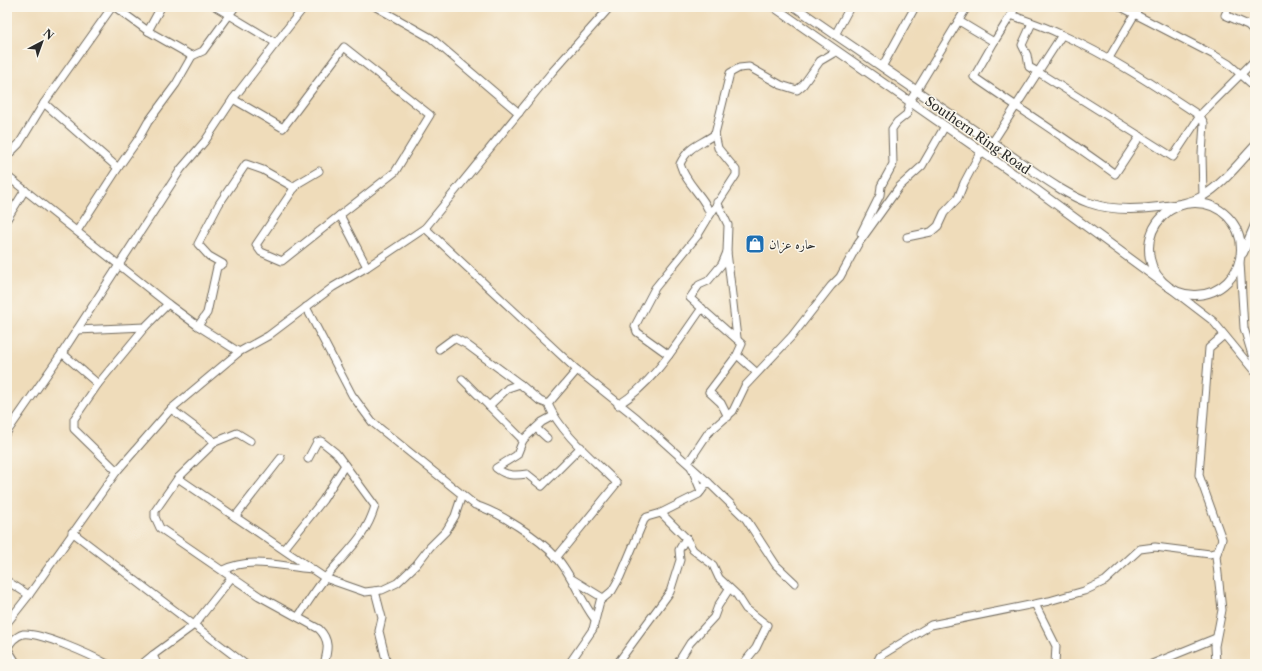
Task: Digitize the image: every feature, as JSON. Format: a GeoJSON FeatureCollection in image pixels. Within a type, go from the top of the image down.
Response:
{"type":"FeatureCollection","features":[{"type":"Feature","properties":{"kind":"main road","name":"Southern Ring Road"},"geometry":{"type":"LineString","coordinates":[[774,7],[981,151],[1166,285]]}},
{"type":"Feature","properties":{"kind":"main road","name":"Southern Ring Road"},"geometry":{"type":"LineString","coordinates":[[794,7],[1064,192],[1092,205],[1115,210],[1145,209],[1188,204]]}},
{"type":"Feature","properties":{"kind":"main road"},"geometry":{"type":"LineString","coordinates":[[1255,146],[1226,177],[1203,196],[1188,204],[1173,208],[1161,218],[1153,230],[1149,245],[1150,260],[1156,274],[1166,285],[1179,293],[1194,296],[1209,293],[1223,286],[1233,275],[1255,225]]}},
{"type":"Feature","properties":{"kind":"main road"},"geometry":{"type":"LineString","coordinates":[[1188,204],[1203,204],[1217,209],[1229,219],[1238,232],[1241,246],[1240,262]]}},
{"type":"Feature","properties":{"kind":"street"},"geometry":{"type":"LineString","coordinates":[[7,156],[19,144],[44,103],[113,7],[192,56]]}},
{"type":"Feature","properties":{"kind":"street"},"geometry":{"type":"LineString","coordinates":[[148,30],[161,7]]}},
{"type":"Feature","properties":{"kind":"street"},"geometry":{"type":"LineString","coordinates":[[216,7],[230,14],[276,43]]}},
{"type":"Feature","properties":{"kind":"street"},"geometry":{"type":"LineString","coordinates":[[77,231],[148,122],[176,84],[192,56],[203,51],[235,7]]}},
{"type":"Feature","properties":{"kind":"street"},"geometry":{"type":"LineString","coordinates":[[7,432],[62,353],[181,169],[205,141],[233,99],[304,7]]}},
{"type":"Feature","properties":{"kind":"street"},"geometry":{"type":"LineString","coordinates":[[376,7],[388,10],[431,38],[519,113]]}},
{"type":"Feature","properties":{"kind":"street"},"geometry":{"type":"LineString","coordinates":[[7,623],[29,595],[72,532],[117,471],[171,409],[239,352],[268,336],[333,287],[367,267],[424,228],[552,72],[610,7]]}},
{"type":"Feature","properties":{"kind":"street"},"geometry":{"type":"LineString","coordinates":[[835,35],[850,7]]}},
{"type":"Feature","properties":{"kind":"street"},"geometry":{"type":"LineString","coordinates":[[882,67],[915,7]]}},
{"type":"Feature","properties":{"kind":"street"},"geometry":{"type":"LineString","coordinates":[[858,244],[859,236],[893,164],[892,129],[897,122],[907,114],[910,102],[967,7]]}},
{"type":"Feature","properties":{"kind":"street"},"geometry":{"type":"LineString","coordinates":[[1016,7],[974,78],[1016,107],[1067,139],[1115,174],[1140,136]]}},
{"type":"Feature","properties":{"kind":"street"},"geometry":{"type":"LineString","coordinates":[[1121,7],[1137,10],[1214,55],[1241,74],[1255,87]]}},
{"type":"Feature","properties":{"kind":"street"},"geometry":{"type":"LineString","coordinates":[[1229,7],[1225,15],[1248,25],[1255,32]]}},
{"type":"Feature","properties":{"kind":"street"},"geometry":{"type":"LineString","coordinates":[[1108,58],[1137,10]]}},
{"type":"Feature","properties":{"kind":"street"},"geometry":{"type":"LineString","coordinates":[[1011,15],[1062,35],[1108,58],[1158,87],[1200,116],[1204,123],[1202,154],[1203,196]]}},
{"type":"Feature","properties":{"kind":"street"},"geometry":{"type":"LineString","coordinates":[[959,21],[994,42]]}},
{"type":"Feature","properties":{"kind":"street"},"geometry":{"type":"LineString","coordinates":[[1032,23],[1022,45],[1027,54],[1029,67],[1173,157],[1200,116],[1255,60]]}},
{"type":"Feature","properties":{"kind":"street"},"geometry":{"type":"LineString","coordinates":[[992,143],[1062,35]]}},
{"type":"Feature","properties":{"kind":"street"},"geometry":{"type":"LineString","coordinates":[[233,99],[283,128],[344,47],[430,115],[395,172],[282,261],[261,252],[256,245],[297,184],[319,171]]}},
{"type":"Feature","properties":{"kind":"street"},"geometry":{"type":"LineString","coordinates":[[669,355],[638,332],[635,326],[655,288],[698,235],[717,202],[736,175],[736,170],[718,148],[715,134],[730,73],[739,68],[749,67],[781,85],[797,90],[803,85],[820,62],[837,51]]}},
{"type":"Feature","properties":{"kind":"street"},"geometry":{"type":"LineString","coordinates":[[44,103],[118,168]]}},
{"type":"Feature","properties":{"kind":"street"},"geometry":{"type":"LineString","coordinates":[[688,463],[708,433],[728,417],[733,411],[744,386],[792,336],[831,286],[840,277],[858,244],[899,187],[922,166],[945,126]]}},
{"type":"Feature","properties":{"kind":"street"},"geometry":{"type":"LineString","coordinates":[[710,215],[707,206],[696,194],[683,173],[680,164],[685,154],[693,146],[715,134]]}},
{"type":"Feature","properties":{"kind":"street"},"geometry":{"type":"LineString","coordinates":[[907,237],[931,232],[938,226],[944,213],[958,198],[964,183],[981,151]]}},
{"type":"Feature","properties":{"kind":"street"},"geometry":{"type":"LineString","coordinates":[[198,326],[207,313],[217,267],[223,264],[208,256],[198,244],[219,204],[246,164],[295,188]]}},
{"type":"Feature","properties":{"kind":"street"},"geometry":{"type":"LineString","coordinates":[[7,176],[168,304],[198,326],[239,352]]}},
{"type":"Feature","properties":{"kind":"street"},"geometry":{"type":"LineString","coordinates":[[7,219],[25,190]]}},
{"type":"Feature","properties":{"kind":"street"},"geometry":{"type":"LineString","coordinates":[[717,202],[728,225],[727,252],[737,338]]}},
{"type":"Feature","properties":{"kind":"street"},"geometry":{"type":"LineString","coordinates":[[340,215],[367,267]]}},
{"type":"Feature","properties":{"kind":"street"},"geometry":{"type":"LineString","coordinates":[[424,228],[577,370],[618,405],[637,418],[708,482],[746,519],[776,565],[795,583]]}},
{"type":"Feature","properties":{"kind":"street"},"geometry":{"type":"LineString","coordinates":[[727,252],[722,264],[708,281],[699,285],[690,298],[742,344],[737,355],[709,392],[721,403],[728,417]]}},
{"type":"Feature","properties":{"kind":"street"},"geometry":{"type":"LineString","coordinates":[[1240,262],[1244,328],[1255,365]]}},
{"type":"Feature","properties":{"kind":"street"},"geometry":{"type":"LineString","coordinates":[[1166,285],[1213,321],[1255,372]]}},
{"type":"Feature","properties":{"kind":"street"},"geometry":{"type":"LineString","coordinates":[[117,471],[74,429],[74,419],[98,384],[145,327],[168,304]]}},
{"type":"Feature","properties":{"kind":"street"},"geometry":{"type":"LineString","coordinates":[[306,307],[352,395],[372,422],[475,505],[486,508],[494,514],[515,523],[556,558],[594,618],[595,624],[569,664]]}},
{"type":"Feature","properties":{"kind":"street"},"geometry":{"type":"LineString","coordinates":[[618,405],[632,396],[644,385],[669,355],[702,308]]}},
{"type":"Feature","properties":{"kind":"street"},"geometry":{"type":"LineString","coordinates":[[77,330],[145,327]]}},
{"type":"Feature","properties":{"kind":"street"},"geometry":{"type":"LineString","coordinates":[[1216,664],[1215,646],[1222,610],[1216,556],[1222,539],[1199,475],[1209,348],[1224,335]]}},
{"type":"Feature","properties":{"kind":"street"},"geometry":{"type":"LineString","coordinates":[[439,349],[454,338],[466,344],[520,384],[540,401],[548,404],[553,416],[581,448],[617,483],[556,558]]}},
{"type":"Feature","properties":{"kind":"street"},"geometry":{"type":"LineString","coordinates":[[62,353],[98,384]]}},
{"type":"Feature","properties":{"kind":"street"},"geometry":{"type":"LineString","coordinates":[[737,355],[756,372]]}},
{"type":"Feature","properties":{"kind":"street"},"geometry":{"type":"LineString","coordinates":[[548,404],[577,370]]}},
{"type":"Feature","properties":{"kind":"street"},"geometry":{"type":"LineString","coordinates":[[462,379],[523,440]]}},
{"type":"Feature","properties":{"kind":"street"},"geometry":{"type":"LineString","coordinates":[[489,406],[508,388],[520,384]]}},
{"type":"Feature","properties":{"kind":"street"},"geometry":{"type":"LineString","coordinates":[[171,409],[215,442]]}},
{"type":"Feature","properties":{"kind":"street"},"geometry":{"type":"LineString","coordinates":[[553,416],[536,428],[523,440],[518,455],[496,468],[503,474],[512,476],[527,474],[542,486],[581,448]]}},
{"type":"Feature","properties":{"kind":"street"},"geometry":{"type":"LineString","coordinates":[[536,428],[547,438]]}},
{"type":"Feature","properties":{"kind":"street"},"geometry":{"type":"LineString","coordinates":[[250,441],[237,433],[215,442],[178,478],[155,511],[154,517],[160,528],[259,596],[284,611],[298,617],[325,635],[328,641],[324,664]]}},
{"type":"Feature","properties":{"kind":"street"},"geometry":{"type":"LineString","coordinates":[[298,617],[325,578],[355,545],[372,516],[375,506],[336,453],[321,441],[316,442],[308,460]]}},
{"type":"Feature","properties":{"kind":"street"},"geometry":{"type":"LineString","coordinates":[[235,517],[281,458]]}},
{"type":"Feature","properties":{"kind":"street"},"geometry":{"type":"LineString","coordinates":[[688,463],[701,491]]}},
{"type":"Feature","properties":{"kind":"street"},"geometry":{"type":"LineString","coordinates":[[284,549],[323,500],[345,465]]}},
{"type":"Feature","properties":{"kind":"street"},"geometry":{"type":"LineString","coordinates":[[178,478],[325,578],[365,592],[382,590],[398,583],[416,565],[446,531],[455,516],[462,495]]}},
{"type":"Feature","properties":{"kind":"street"},"geometry":{"type":"LineString","coordinates":[[594,618],[602,598],[612,591],[620,577],[644,520],[699,494],[708,482]]}},
{"type":"Feature","properties":{"kind":"street"},"geometry":{"type":"LineString","coordinates":[[660,513],[686,538],[693,550],[714,565],[719,578],[737,595],[746,608],[755,617],[767,625],[756,648],[743,664]]}},
{"type":"Feature","properties":{"kind":"street"},"geometry":{"type":"LineString","coordinates":[[72,532],[245,664]]}},
{"type":"Feature","properties":{"kind":"street"},"geometry":{"type":"LineString","coordinates":[[617,664],[670,592],[680,560],[679,550],[686,538]]}},
{"type":"Feature","properties":{"kind":"street"},"geometry":{"type":"LineString","coordinates":[[876,664],[880,656],[931,625],[1035,604],[1084,591],[1105,581],[1140,549],[1155,547],[1210,554],[1217,552]]}},
{"type":"Feature","properties":{"kind":"street"},"geometry":{"type":"LineString","coordinates":[[223,570],[233,564],[246,562],[312,569]]}},
{"type":"Feature","properties":{"kind":"street"},"geometry":{"type":"LineString","coordinates":[[142,664],[194,625],[232,577]]}},
{"type":"Feature","properties":{"kind":"street"},"geometry":{"type":"LineString","coordinates":[[570,578],[602,598]]}},
{"type":"Feature","properties":{"kind":"street"},"geometry":{"type":"LineString","coordinates":[[7,580],[29,595]]}},
{"type":"Feature","properties":{"kind":"street"},"geometry":{"type":"LineString","coordinates":[[677,664],[690,643],[714,617],[718,606],[729,589]]}},
{"type":"Feature","properties":{"kind":"street"},"geometry":{"type":"LineString","coordinates":[[375,591],[382,618],[379,631],[387,664]]}},
{"type":"Feature","properties":{"kind":"street"},"geometry":{"type":"LineString","coordinates":[[1035,604],[1056,646],[1055,664]]}},
{"type":"Feature","properties":{"kind":"street"},"geometry":{"type":"LineString","coordinates":[[17,664],[7,648],[12,641],[22,634],[57,642],[107,664]]}},
{"type":"Feature","properties":{"kind":"street"},"geometry":{"type":"LineString","coordinates":[[1152,664],[1216,638]]}},
{"type":"Feature","properties":{"kind":"street"},"geometry":{"type":"LineString","coordinates":[[153,655],[157,664]]}},
{"type":"Feature","properties":{"kind":"place","name":"حاره عزان"},"geometry":{"type":"Point","coordinates":[755,244]}}]}
